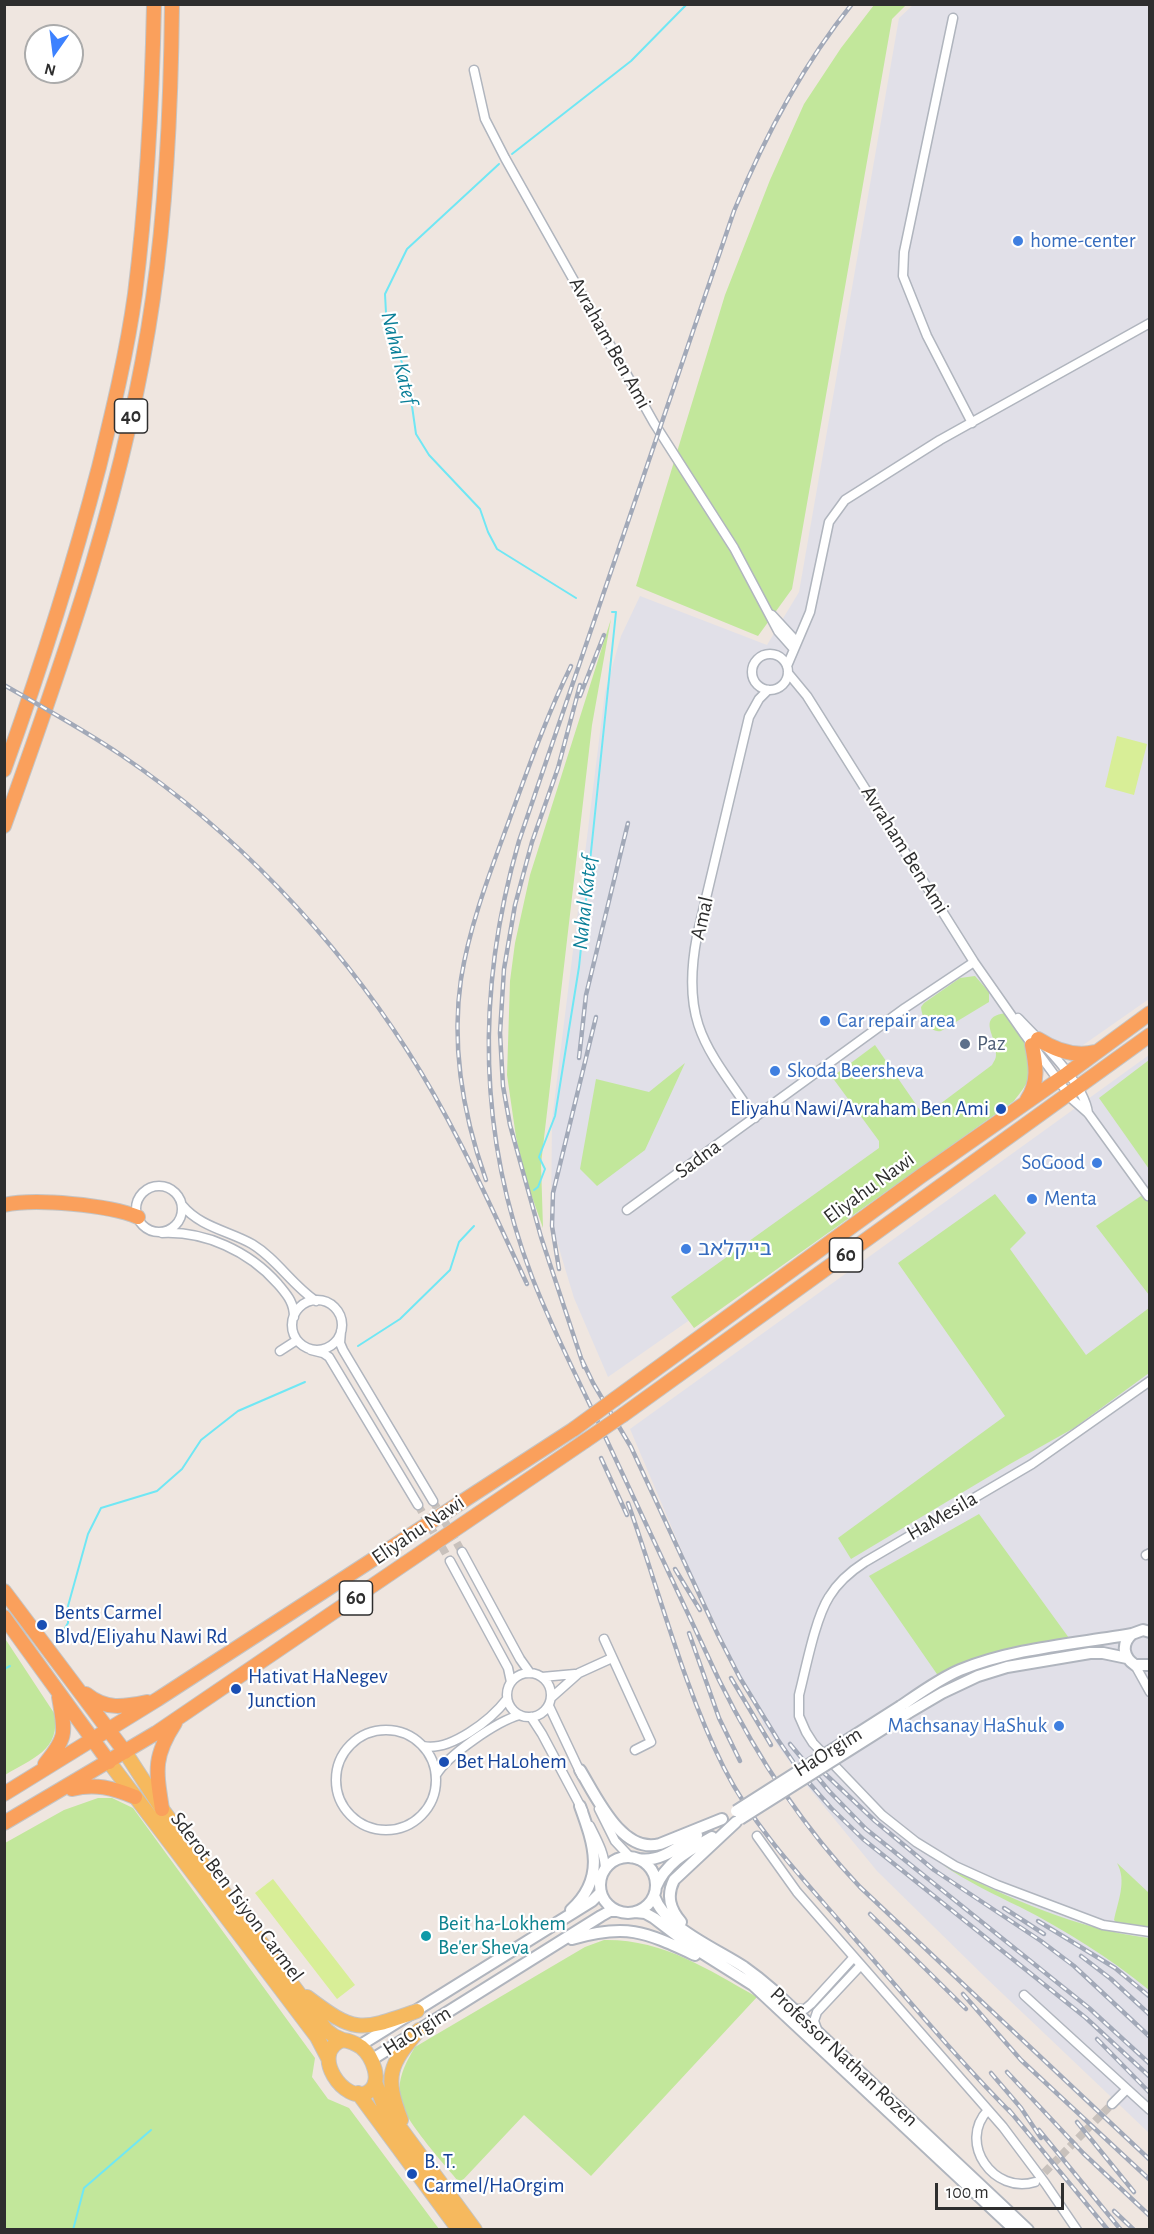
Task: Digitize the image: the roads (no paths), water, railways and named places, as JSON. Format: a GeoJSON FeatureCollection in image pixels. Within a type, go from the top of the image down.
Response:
{"type":"FeatureCollection","features":[{"type":"Feature","properties":{"kind":"highway","name":"40"},"geometry":{"type":"LineString","coordinates":[[4,770],[45,656],[80,542],[115,403],[134,296],[147,182],[153,4]]}},
{"type":"Feature","properties":{"kind":"highway","name":"40"},"geometry":{"type":"LineString","coordinates":[[4,827],[63,662],[97,548],[133,406],[153,299],[165,195],[171,84],[172,4]]}},
{"type":"Feature","properties":{"kind":"highway","name":"Eliyahu Nawi"},"geometry":{"type":"LineString","coordinates":[[108,1730],[574,1429],[1149,1013]]}},
{"type":"Feature","properties":{"kind":"highway","name":"Eliyahu Nawi"},"geometry":{"type":"LineString","coordinates":[[125,1752],[189,1712],[623,1415],[1149,1035]]}},
{"type":"Feature","properties":{"kind":"highway"},"geometry":{"type":"LineString","coordinates":[[1024,1105],[1033,1089],[1036,1077],[1035,1042],[1068,1052],[1088,1053],[1100,1050]]}},
{"type":"Feature","properties":{"kind":"highway"},"geometry":{"type":"LineString","coordinates":[[4,1205],[28,1202],[115,1209],[138,1217]]}},
{"type":"Feature","properties":{"kind":"highway"},"geometry":{"type":"LineString","coordinates":[[4,1590],[125,1752]]}},
{"type":"Feature","properties":{"kind":"highway"},"geometry":{"type":"LineString","coordinates":[[4,1617],[109,1762]]}},
{"type":"Feature","properties":{"kind":"highway"},"geometry":{"type":"LineString","coordinates":[[73,1683],[94,1700],[113,1707],[124,1707],[158,1699]]}},
{"type":"Feature","properties":{"kind":"highway"},"geometry":{"type":"LineString","coordinates":[[37,1773],[61,1744],[64,1736],[58,1692]]}},
{"type":"Feature","properties":{"kind":"highway"},"geometry":{"type":"LineString","coordinates":[[162,1809],[157,1774],[159,1752],[176,1720],[189,1712]]}},
{"type":"Feature","properties":{"kind":"highway","name":"60"},"geometry":{"type":"LineString","coordinates":[[4,1794],[108,1730]]}},
{"type":"Feature","properties":{"kind":"highway","name":"60"},"geometry":{"type":"LineString","coordinates":[[4,1823],[125,1752]]}},
{"type":"Feature","properties":{"kind":"highway"},"geometry":{"type":"LineString","coordinates":[[53,1794],[89,1785],[112,1788],[135,1797]]}},
{"type":"Feature","properties":{"kind":"main road","name":"Sderot Ben Tsiyon Carmel"},"geometry":{"type":"LineString","coordinates":[[125,1752],[162,1809],[326,2030],[343,2040]]}},
{"type":"Feature","properties":{"kind":"main road","name":"Sderot Ben Tsiyon Carmel"},"geometry":{"type":"LineString","coordinates":[[109,1762],[317,2037],[328,2058]]}},
{"type":"Feature","properties":{"kind":"main road"},"geometry":{"type":"LineString","coordinates":[[296,1989],[334,2017],[353,2025],[379,2023],[417,2011]]}},
{"type":"Feature","properties":{"kind":"main road"},"geometry":{"type":"LineString","coordinates":[[410,2141],[390,2087],[395,2061],[419,2030]]}},
{"type":"Feature","properties":{"kind":"main road"},"geometry":{"type":"LineString","coordinates":[[358,2094],[369,2092],[376,2076],[371,2060],[359,2046],[343,2040],[335,2043],[330,2049],[328,2058],[335,2078],[343,2087],[358,2094],[459,2229]]}},
{"type":"Feature","properties":{"kind":"main road"},"geometry":{"type":"LineString","coordinates":[[375,2082],[384,2106],[475,2229]]}},
{"type":"Feature","properties":{"kind":"street"},"geometry":{"type":"LineString","coordinates":[[953,18],[904,252],[903,276],[927,336],[972,423]]}},
{"type":"Feature","properties":{"kind":"street","name":"Avraham Ben Ami"},"geometry":{"type":"LineString","coordinates":[[474,70],[485,118],[505,158],[654,423],[734,548],[765,608],[793,645]]}},
{"type":"Feature","properties":{"kind":"street"},"geometry":{"type":"LineString","coordinates":[[782,686],[793,645],[810,612],[829,522],[845,500],[940,440],[1149,323]]}},
{"type":"Feature","properties":{"kind":"street"},"geometry":{"type":"LineString","coordinates":[[793,645],[773,655],[763,656],[755,663],[752,673],[756,683],[768,690],[782,686],[795,689],[807,696]]}},
{"type":"Feature","properties":{"kind":"street"},"geometry":{"type":"LineString","coordinates":[[773,655],[782,658],[788,669]]}},
{"type":"Feature","properties":{"kind":"street","name":"Avraham Ben Ami"},"geometry":{"type":"LineString","coordinates":[[788,669],[974,962],[1063,1077],[1073,1091],[1077,1104],[1088,1113],[1148,1196]]}},
{"type":"Feature","properties":{"kind":"street","name":"Amal"},"geometry":{"type":"LineString","coordinates":[[755,1118],[704,1043],[698,1029],[691,993],[697,936],[753,707],[756,683]]}},
{"type":"Feature","properties":{"kind":"street","name":"Amal"},"geometry":{"type":"LineString","coordinates":[[753,707],[768,690]]}},
{"type":"Feature","properties":{"kind":"street","name":"Sadna"},"geometry":{"type":"LineString","coordinates":[[627,1210],[905,1008],[974,962]]}},
{"type":"Feature","properties":{"kind":"street"},"geometry":{"type":"LineString","coordinates":[[162,1233],[178,1224],[183,1212],[182,1205],[180,1199],[170,1189],[150,1188],[144,1192],[137,1204],[138,1217],[147,1229],[162,1233],[191,1234],[215,1242],[246,1256],[265,1272],[294,1306],[292,1325],[297,1340],[311,1350],[329,1357],[418,1505]]}},
{"type":"Feature","properties":{"kind":"street"},"geometry":{"type":"LineString","coordinates":[[182,1205],[199,1221],[254,1245],[274,1262],[298,1288],[316,1301]]}},
{"type":"Feature","properties":{"kind":"street"},"geometry":{"type":"LineString","coordinates":[[294,1317],[302,1305],[316,1301],[323,1301],[336,1309],[340,1316],[340,1343],[343,1350],[433,1501]]}},
{"type":"Feature","properties":{"kind":"street"},"geometry":{"type":"LineString","coordinates":[[311,1350],[327,1348],[333,1344],[341,1331]]}},
{"type":"Feature","properties":{"kind":"street"},"geometry":{"type":"LineString","coordinates":[[280,1351],[297,1340]]}},
{"type":"Feature","properties":{"kind":"street","name":"HaMesila"},"geometry":{"type":"LineString","coordinates":[[1149,1381],[1032,1464],[865,1562],[844,1578],[831,1593],[822,1611],[799,1700],[801,1722],[813,1743],[882,1815],[916,1842],[955,1866],[997,1886],[1107,1926],[1149,1932]]}},
{"type":"Feature","properties":{"kind":"street"},"geometry":{"type":"LineString","coordinates":[[462,1552],[520,1659],[530,1673]]}},
{"type":"Feature","properties":{"kind":"street"},"geometry":{"type":"LineString","coordinates":[[450,1560],[508,1668],[511,1682]]}},
{"type":"Feature","properties":{"kind":"street","name":"HaOrgim"},"geometry":{"type":"LineString","coordinates":[[905,1710],[938,1681],[979,1663],[1006,1655],[1132,1634],[1137,1631],[1149,1632]]}},
{"type":"Feature","properties":{"kind":"street"},"geometry":{"type":"LineString","coordinates":[[1132,1634],[1125,1642],[1124,1648],[1149,1692]]}},
{"type":"Feature","properties":{"kind":"street"},"geometry":{"type":"LineString","coordinates":[[604,1639],[651,1742],[635,1750]]}},
{"type":"Feature","properties":{"kind":"street","name":"HaOrgim"},"geometry":{"type":"LineString","coordinates":[[655,1892],[661,1877],[675,1861],[737,1817],[905,1710],[960,1683],[1007,1667],[1090,1653],[1103,1653],[1149,1665]]}},
{"type":"Feature","properties":{"kind":"street"},"geometry":{"type":"LineString","coordinates":[[542,1677],[550,1687],[552,1697],[549,1706],[541,1714],[531,1717],[520,1715],[512,1709],[507,1699],[511,1682],[519,1675],[530,1673],[542,1677],[560,1677],[579,1673],[612,1658]]}},
{"type":"Feature","properties":{"kind":"street"},"geometry":{"type":"LineString","coordinates":[[552,1697],[579,1673]]}},
{"type":"Feature","properties":{"kind":"street"},"geometry":{"type":"LineString","coordinates":[[423,1746],[435,1748],[450,1743],[491,1717],[507,1699]]}},
{"type":"Feature","properties":{"kind":"street"},"geometry":{"type":"LineString","coordinates":[[531,1717],[602,1849],[605,1870],[601,1892],[607,1903],[617,1911],[635,1912],[646,1906],[655,1892],[652,1871],[643,1862],[633,1858],[615,1841],[549,1706]]}},
{"type":"Feature","properties":{"kind":"street"},"geometry":{"type":"LineString","coordinates":[[436,1775],[432,1760],[423,1746],[405,1734],[390,1731],[375,1732],[360,1737],[344,1754],[338,1768],[336,1783],[339,1798],[347,1812],[359,1822],[373,1828],[394,1830],[412,1823],[425,1812],[433,1797],[436,1775],[441,1766],[461,1748],[510,1718],[520,1715]]}},
{"type":"Feature","properties":{"kind":"street"},"geometry":{"type":"LineString","coordinates":[[580,1770],[616,1827],[629,1839],[639,1844],[649,1846],[660,1844],[722,1819]]}},
{"type":"Feature","properties":{"kind":"street"},"geometry":{"type":"LineString","coordinates":[[554,1925],[585,1894],[595,1865],[594,1845],[580,1806]]}},
{"type":"Feature","properties":{"kind":"street"},"geometry":{"type":"LineString","coordinates":[[695,1937],[674,1912],[669,1900],[670,1887],[679,1874],[737,1817]]}},
{"type":"Feature","properties":{"kind":"street","name":"HaOrgim"},"geometry":{"type":"LineString","coordinates":[[633,1858],[648,1860],[660,1857],[722,1819],[737,1817]]}},
{"type":"Feature","properties":{"kind":"street"},"geometry":{"type":"LineString","coordinates":[[757,1836],[796,1892],[988,2110],[1038,2173],[1077,2229]]}},
{"type":"Feature","properties":{"kind":"street"},"geometry":{"type":"LineString","coordinates":[[605,1870],[614,1862],[633,1858]]}},
{"type":"Feature","properties":{"kind":"street","name":"HaOrgim"},"geometry":{"type":"LineString","coordinates":[[359,2046],[592,1901],[601,1892]]}},
{"type":"Feature","properties":{"kind":"street","name":"Professor Nathan Rozen"},"geometry":{"type":"LineString","coordinates":[[655,1892],[658,1908],[695,1937],[759,1978],[1028,2229]]}},
{"type":"Feature","properties":{"kind":"street","name":"HaOrgim"},"geometry":{"type":"LineString","coordinates":[[371,2060],[601,1916],[610,1911],[617,1911]]}},
{"type":"Feature","properties":{"kind":"street","name":"Professor Nathan Rozen"},"geometry":{"type":"LineString","coordinates":[[635,1912],[645,1913],[654,1918],[688,1944],[736,1974],[767,1997],[1015,2229]]}},
{"type":"Feature","properties":{"kind":"street"},"geometry":{"type":"LineString","coordinates":[[547,1950],[570,1939],[597,1932],[613,1929],[630,1930],[662,1940],[736,1974]]}},
{"type":"Feature","properties":{"kind":"street"},"geometry":{"type":"LineString","coordinates":[[793,2009],[801,2010],[811,2004],[854,1957]]}},
{"type":"Feature","properties":{"kind":"street"},"geometry":{"type":"LineString","coordinates":[[818,2033],[814,2021],[817,2012],[861,1965]]}},
{"type":"Feature","properties":{"kind":"street"},"geometry":{"type":"LineString","coordinates":[[1024,1995],[1149,2110]]}},
{"type":"Feature","properties":{"kind":"street"},"geometry":{"type":"LineString","coordinates":[[1112,2104],[1126,2089]]}},
{"type":"Feature","properties":{"kind":"street"},"geometry":{"type":"LineString","coordinates":[[988,2110],[977,2125],[975,2137],[977,2150],[984,2162],[995,2174],[1007,2181],[1019,2184],[1035,2182]]}},
{"type":"Feature","properties":{"kind":"waterway","name":"Nahal Katef"},"geometry":{"type":"LineString","coordinates":[[512,154],[631,61],[687,4]]}},
{"type":"Feature","properties":{"kind":"waterway","name":"Nahal Katef"},"geometry":{"type":"LineString","coordinates":[[499,164],[407,249],[385,294],[386,313],[392,337],[408,378],[416,434],[429,455],[480,509],[497,549],[576,598]]}},
{"type":"Feature","properties":{"kind":"waterway","name":"Nahal Katef"},"geometry":{"type":"LineString","coordinates":[[534,1190],[538,1187],[545,1169],[539,1157],[555,1116],[579,967],[616,612],[612,612]]}},
{"type":"Feature","properties":{"kind":"waterway","name":"Nahal Katef"},"geometry":{"type":"LineString","coordinates":[[358,1346],[400,1319],[450,1270],[459,1242],[474,1226]]}},
{"type":"Feature","properties":{"kind":"waterway","name":"Nahal Katef"},"geometry":{"type":"LineString","coordinates":[[58,1640],[68,1623],[68,1606],[88,1534],[101,1508],[157,1491],[182,1469],[201,1440],[238,1411],[305,1382]]}},
{"type":"Feature","properties":{"kind":"waterway","name":"Nahal Katef"},"geometry":{"type":"LineString","coordinates":[[4,1669],[10,1666]]}},
{"type":"Feature","properties":{"kind":"waterway"},"geometry":{"type":"LineString","coordinates":[[73,2230],[84,2188],[151,2130]]}},
{"type":"Feature","properties":{"kind":"tunnel"},"geometry":{"type":"LineString","coordinates":[[433,1501],[462,1552]]}},
{"type":"Feature","properties":{"kind":"tunnel"},"geometry":{"type":"LineString","coordinates":[[418,1505],[450,1561]]}},
{"type":"Feature","properties":{"kind":"tunnel"},"geometry":{"type":"LineString","coordinates":[[1036,2181],[1112,2104]]}},
{"type":"Feature","properties":{"kind":"railway"},"geometry":{"type":"LineString","coordinates":[[852,4],[817,52],[786,103],[771,130],[734,211],[519,841],[505,896],[495,951],[490,1006],[489,1060],[492,1115],[501,1169],[514,1223],[540,1296],[719,1680],[765,1763],[799,1815],[860,1887],[1150,2160]]}},
{"type":"Feature","properties":{"kind":"railway"},"geometry":{"type":"LineString","coordinates":[[580,696],[604,635]]}},
{"type":"Feature","properties":{"kind":"railway"},"geometry":{"type":"LineString","coordinates":[[486,1180],[471,1131],[461,1081],[457,1030],[461,979],[475,917],[489,877],[539,741],[571,666]]}},
{"type":"Feature","properties":{"kind":"railway"},"geometry":{"type":"LineString","coordinates":[[4,685],[93,737],[163,785],[242,852],[314,927],[378,1008],[424,1078],[471,1165],[527,1284]]}},
{"type":"Feature","properties":{"kind":"railway"},"geometry":{"type":"LineString","coordinates":[[580,685],[558,768],[532,842],[515,905],[504,969],[500,1033],[503,1086],[510,1125],[541,1237],[584,1367]]}},
{"type":"Feature","properties":{"kind":"railway"},"geometry":{"type":"LineString","coordinates":[[579,1058],[586,995],[628,823]]}},
{"type":"Feature","properties":{"kind":"railway"},"geometry":{"type":"LineString","coordinates":[[559,1269],[552,1226],[553,1193],[596,1017]]}},
{"type":"Feature","properties":{"kind":"railway"},"geometry":{"type":"LineString","coordinates":[[582,1360],[631,1447],[740,1678],[803,1776],[863,1839],[1086,2018],[1150,2077]]}},
{"type":"Feature","properties":{"kind":"railway"},"geometry":{"type":"LineString","coordinates":[[601,1458],[627,1515]]}},
{"type":"Feature","properties":{"kind":"railway"},"geometry":{"type":"LineString","coordinates":[[628,1503],[696,1704],[709,1737],[737,1792],[802,1879],[953,2051],[1014,2116]]}},
{"type":"Feature","properties":{"kind":"railway"},"geometry":{"type":"LineString","coordinates":[[675,1569],[700,1610]]}},
{"type":"Feature","properties":{"kind":"railway"},"geometry":{"type":"LineString","coordinates":[[689,1633],[719,1718],[740,1761]]}},
{"type":"Feature","properties":{"kind":"railway"},"geometry":{"type":"LineString","coordinates":[[731,1678],[771,1745]]}},
{"type":"Feature","properties":{"kind":"railway"},"geometry":{"type":"LineString","coordinates":[[790,1744],[829,1791],[866,1829],[1089,2008],[1150,2064]]}},
{"type":"Feature","properties":{"kind":"railway"},"geometry":{"type":"LineString","coordinates":[[822,1771],[875,1821],[934,1870],[1041,1941],[1074,1966],[1150,2037]]}},
{"type":"Feature","properties":{"kind":"railway"},"geometry":{"type":"LineString","coordinates":[[1004,1908],[1044,1934]]}},
{"type":"Feature","properties":{"kind":"railway"},"geometry":{"type":"LineString","coordinates":[[870,1914],[966,2009]]}},
{"type":"Feature","properties":{"kind":"railway"},"geometry":{"type":"LineString","coordinates":[[1038,1921],[1115,1968],[1150,1997]]}},
{"type":"Feature","properties":{"kind":"railway"},"geometry":{"type":"LineString","coordinates":[[1081,1956],[1111,1979],[1150,2015]]}},
{"type":"Feature","properties":{"kind":"railway"},"geometry":{"type":"LineString","coordinates":[[963,1994],[1021,2060],[1150,2180]]}},
{"type":"Feature","properties":{"kind":"railway"},"geometry":{"type":"LineString","coordinates":[[1097,2039],[1150,2093]]}},
{"type":"Feature","properties":{"kind":"railway"},"geometry":{"type":"LineString","coordinates":[[1007,2072],[1083,2153],[1150,2216]]}},
{"type":"Feature","properties":{"kind":"railway"},"geometry":{"type":"LineString","coordinates":[[991,2073],[1021,2108],[1041,2138]]}},
{"type":"Feature","properties":{"kind":"railway"},"geometry":{"type":"LineString","coordinates":[[1009,2110],[1108,2230]]}},
{"type":"Feature","properties":{"kind":"railway"},"geometry":{"type":"LineString","coordinates":[[1077,2122],[1134,2192]]}},
{"type":"Feature","properties":{"kind":"railway"},"geometry":{"type":"LineString","coordinates":[[1039,2130],[1121,2230]]}},
{"type":"Feature","properties":{"kind":"railway"},"geometry":{"type":"LineString","coordinates":[[1114,2211],[1134,2230]]}},
{"type":"Feature","properties":{"kind":"place","name":"home-center"},"geometry":{"type":"Point","coordinates":[1018,241]}},
{"type":"Feature","properties":{"kind":"place","name":"Car repair area"},"geometry":{"type":"Point","coordinates":[825,1021]}},
{"type":"Feature","properties":{"kind":"place","name":"Paz"},"geometry":{"type":"Point","coordinates":[965,1044]}},
{"type":"Feature","properties":{"kind":"place","name":"Skoda Beersheva"},"geometry":{"type":"Point","coordinates":[775,1071]}},
{"type":"Feature","properties":{"kind":"place","name":"Eliyahu Nawi/Avraham Ben Ami"},"geometry":{"type":"Point","coordinates":[1001,1109]}},
{"type":"Feature","properties":{"kind":"place","name":"SoGood"},"geometry":{"type":"Point","coordinates":[1097,1163]}},
{"type":"Feature","properties":{"kind":"place","name":"Menta"},"geometry":{"type":"Point","coordinates":[1032,1199]}},
{"type":"Feature","properties":{"kind":"place","name":"בייקלאב"},"geometry":{"type":"Point","coordinates":[686,1249]}},
{"type":"Feature","properties":{"kind":"place","name":"Bents Carmel Blvd/Eliyahu Nawi Rd"},"geometry":{"type":"Point","coordinates":[42,1625]}},
{"type":"Feature","properties":{"kind":"place","name":"Hativat HaNegev Junction"},"geometry":{"type":"Point","coordinates":[236,1689]}},
{"type":"Feature","properties":{"kind":"place","name":"Machsanay HaShuk"},"geometry":{"type":"Point","coordinates":[1059,1726]}},
{"type":"Feature","properties":{"kind":"place","name":"Bet HaLohem"},"geometry":{"type":"Point","coordinates":[444,1762]}},
{"type":"Feature","properties":{"kind":"place","name":"Beit ha-Lokhem Be'er Sheva"},"geometry":{"type":"Point","coordinates":[426,1936]}},
{"type":"Feature","properties":{"kind":"place","name":"B. T. Carmel/HaOrgim"},"geometry":{"type":"Point","coordinates":[412,2174]}}]}
